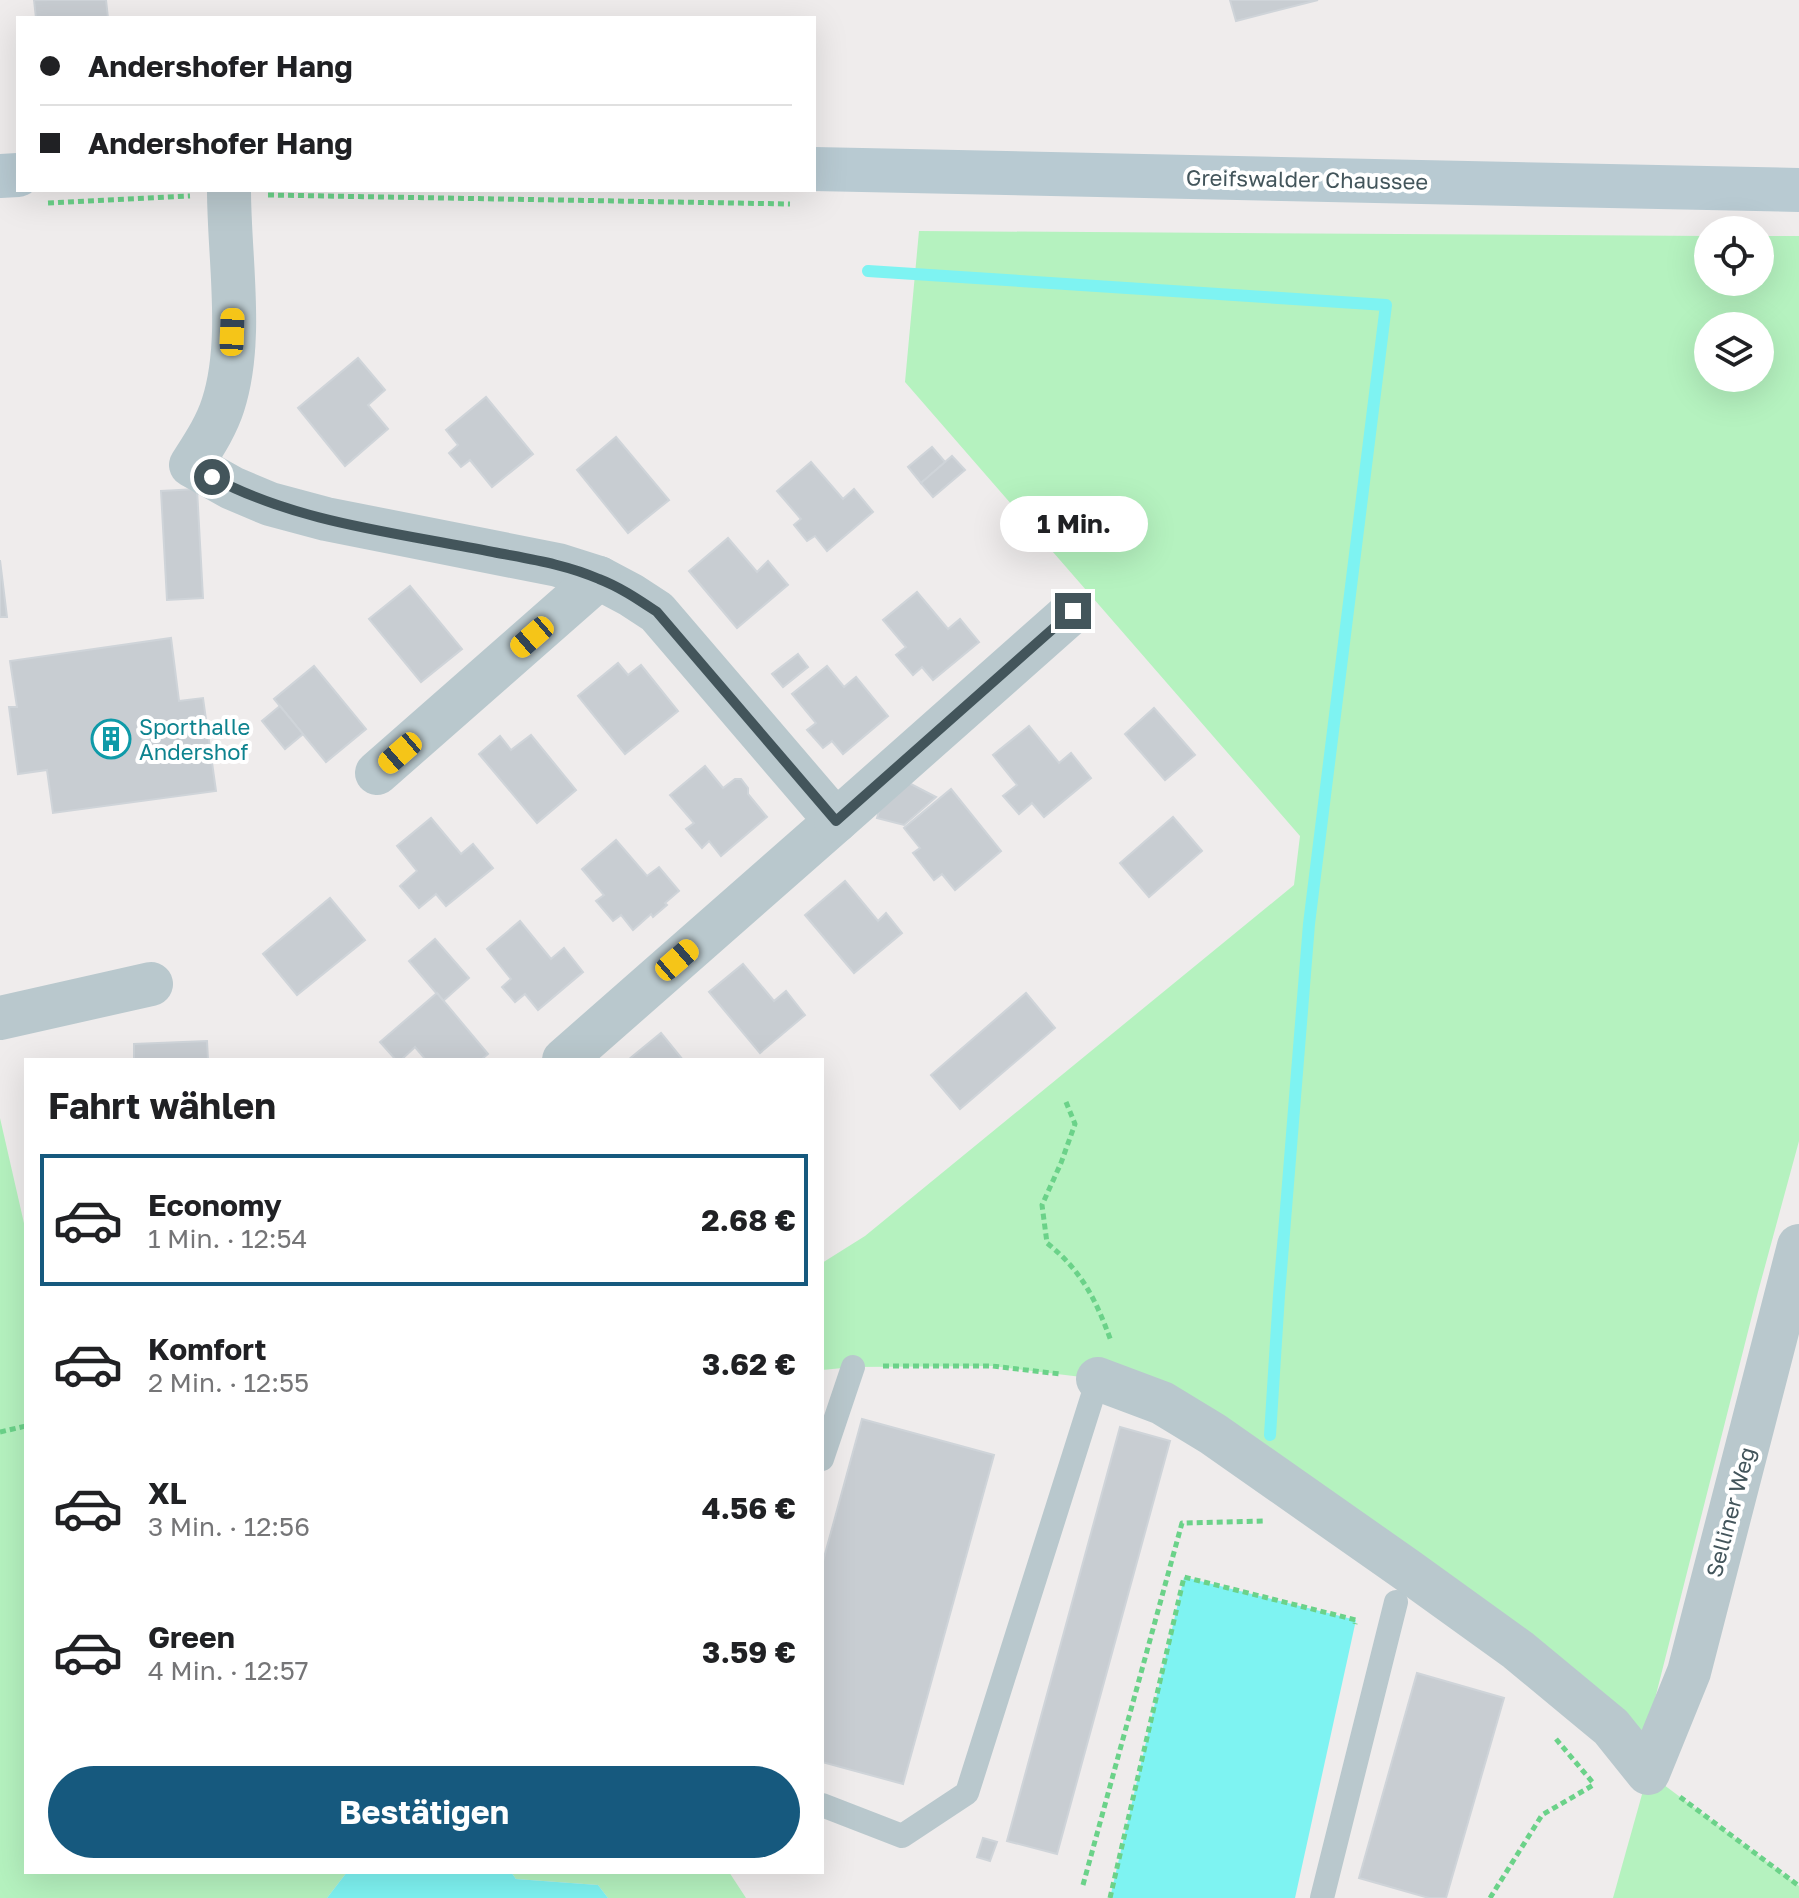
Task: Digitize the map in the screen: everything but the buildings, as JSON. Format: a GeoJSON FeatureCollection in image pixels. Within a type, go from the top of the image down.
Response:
{"type":"FeatureCollection","features":[{"type":"Feature","properties":{"kind":"main road","name":"Greifswalder Chaussee"},"geometry":{"type":"LineString","coordinates":[[816,169],[1799,190]]}},
{"type":"Feature","properties":{"kind":"street"},"geometry":{"type":"LineString","coordinates":[[229,192],[233,307],[231,357],[223,405],[191,465],[232,488],[270,504],[326,519],[558,565],[599,578],[657,612],[836,821]]}},
{"type":"Feature","properties":{"kind":"street"},"geometry":{"type":"LineString","coordinates":[[377,773],[599,578]]}},
{"type":"Feature","properties":{"kind":"street"},"geometry":{"type":"LineString","coordinates":[[566,1058],[1073,611]]}},
{"type":"Feature","properties":{"kind":"street"},"geometry":{"type":"LineString","coordinates":[[0,1018],[151,984]]}},
{"type":"Feature","properties":{"kind":"street","name":"Selliner Weg"},"geometry":{"type":"LineString","coordinates":[[1628,1777],[1689,1672],[1783,1373],[1799,1246]]}},
{"type":"Feature","properties":{"kind":"street"},"geometry":{"type":"LineString","coordinates":[[1107,1382],[1162,1403],[1213,1434],[1518,1650],[1611,1727],[1628,1777]]}},
{"type":"Feature","properties":{"kind":"lane"},"geometry":{"type":"LineString","coordinates":[[824,1453],[853,1367]]}},
{"type":"Feature","properties":{"kind":"lane"},"geometry":{"type":"LineString","coordinates":[[824,1806],[902,1836],[967,1793],[1107,1382]]}},
{"type":"Feature","properties":{"kind":"lane"},"geometry":{"type":"LineString","coordinates":[[1322,1898],[1396,1602]]}},
{"type":"Feature","properties":{"kind":"path"},"geometry":{"type":"LineString","coordinates":[[853,1367],[992,1366],[1107,1382],[1117,1356],[1097,1302],[1069,1260],[1047,1243],[1042,1205],[1075,1124],[1066,1102]]}},
{"type":"Feature","properties":{"kind":"path"},"geometry":{"type":"LineString","coordinates":[[0,1432],[24,1426]]}},
{"type":"Feature","properties":{"kind":"path"},"geometry":{"type":"LineString","coordinates":[[1083,1885],[1182,1523],[1277,1520]]}},
{"type":"Feature","properties":{"kind":"path"},"geometry":{"type":"LineString","coordinates":[[1110,1898],[1184,1577],[1356,1620],[1353,1635]]}},
{"type":"Feature","properties":{"kind":"path"},"geometry":{"type":"LineString","coordinates":[[1546,1728],[1594,1784]]}},
{"type":"Feature","properties":{"kind":"path"},"geometry":{"type":"LineString","coordinates":[[1490,1898],[1542,1815],[1594,1784],[1628,1777],[1799,1886]]}},
{"type":"Feature","properties":{"kind":"green space"},"geometry":{"type":"Polygon","coordinates":[[[919,231],[1694,236],[1694,296],[1774,296],[1774,236],[1799,236],[1799,1141],[1639,1762],[1609,1726],[1098,1379],[992,1366],[824,1370],[824,1262],[865,1236],[1294,885],[1300,836],[905,382],[919,231]]]}},
{"type":"Feature","properties":{"kind":"green space"},"geometry":{"type":"Polygon","coordinates":[[[0,1118],[24,1223],[24,1874],[345,1874],[327,1898],[0,1898],[0,1118]]]}},
{"type":"Feature","properties":{"kind":"green space"},"geometry":{"type":"Polygon","coordinates":[[[1648,1773],[1799,1886],[1799,1898],[1613,1898],[1648,1773]]]}},
{"type":"Feature","properties":{"kind":"green space"},"geometry":{"type":"Polygon","coordinates":[[[512,1874],[730,1874],[746,1898],[608,1898],[598,1885],[516,1879],[512,1874]]]}},
{"type":"Feature","properties":{"kind":"water"},"geometry":{"type":"Polygon","coordinates":[[[1184,1577],[1356,1620],[1295,1898],[1110,1898],[1184,1577]]]}},
{"type":"Feature","properties":{"kind":"water"},"geometry":{"type":"Polygon","coordinates":[[[345,1874],[512,1874],[516,1879],[598,1885],[608,1898],[327,1898],[345,1874]]]}},
{"type":"Feature","properties":{"kind":"waterway"},"geometry":{"type":"LineString","coordinates":[[868,271],[1386,305],[1309,924],[1270,1435]]}},
{"type":"Feature","properties":{"kind":"place","name":"Sporthalle Andershof"},"geometry":{"type":"Point","coordinates":[111,739]}},
{"type":"Feature","properties":{"kind":"route"},"geometry":{"type":"LineString","coordinates":[[212,477],[270,504],[326,519],[558,565],[599,578],[631,595],[657,612],[836,821],[1073,611]]}}]}
